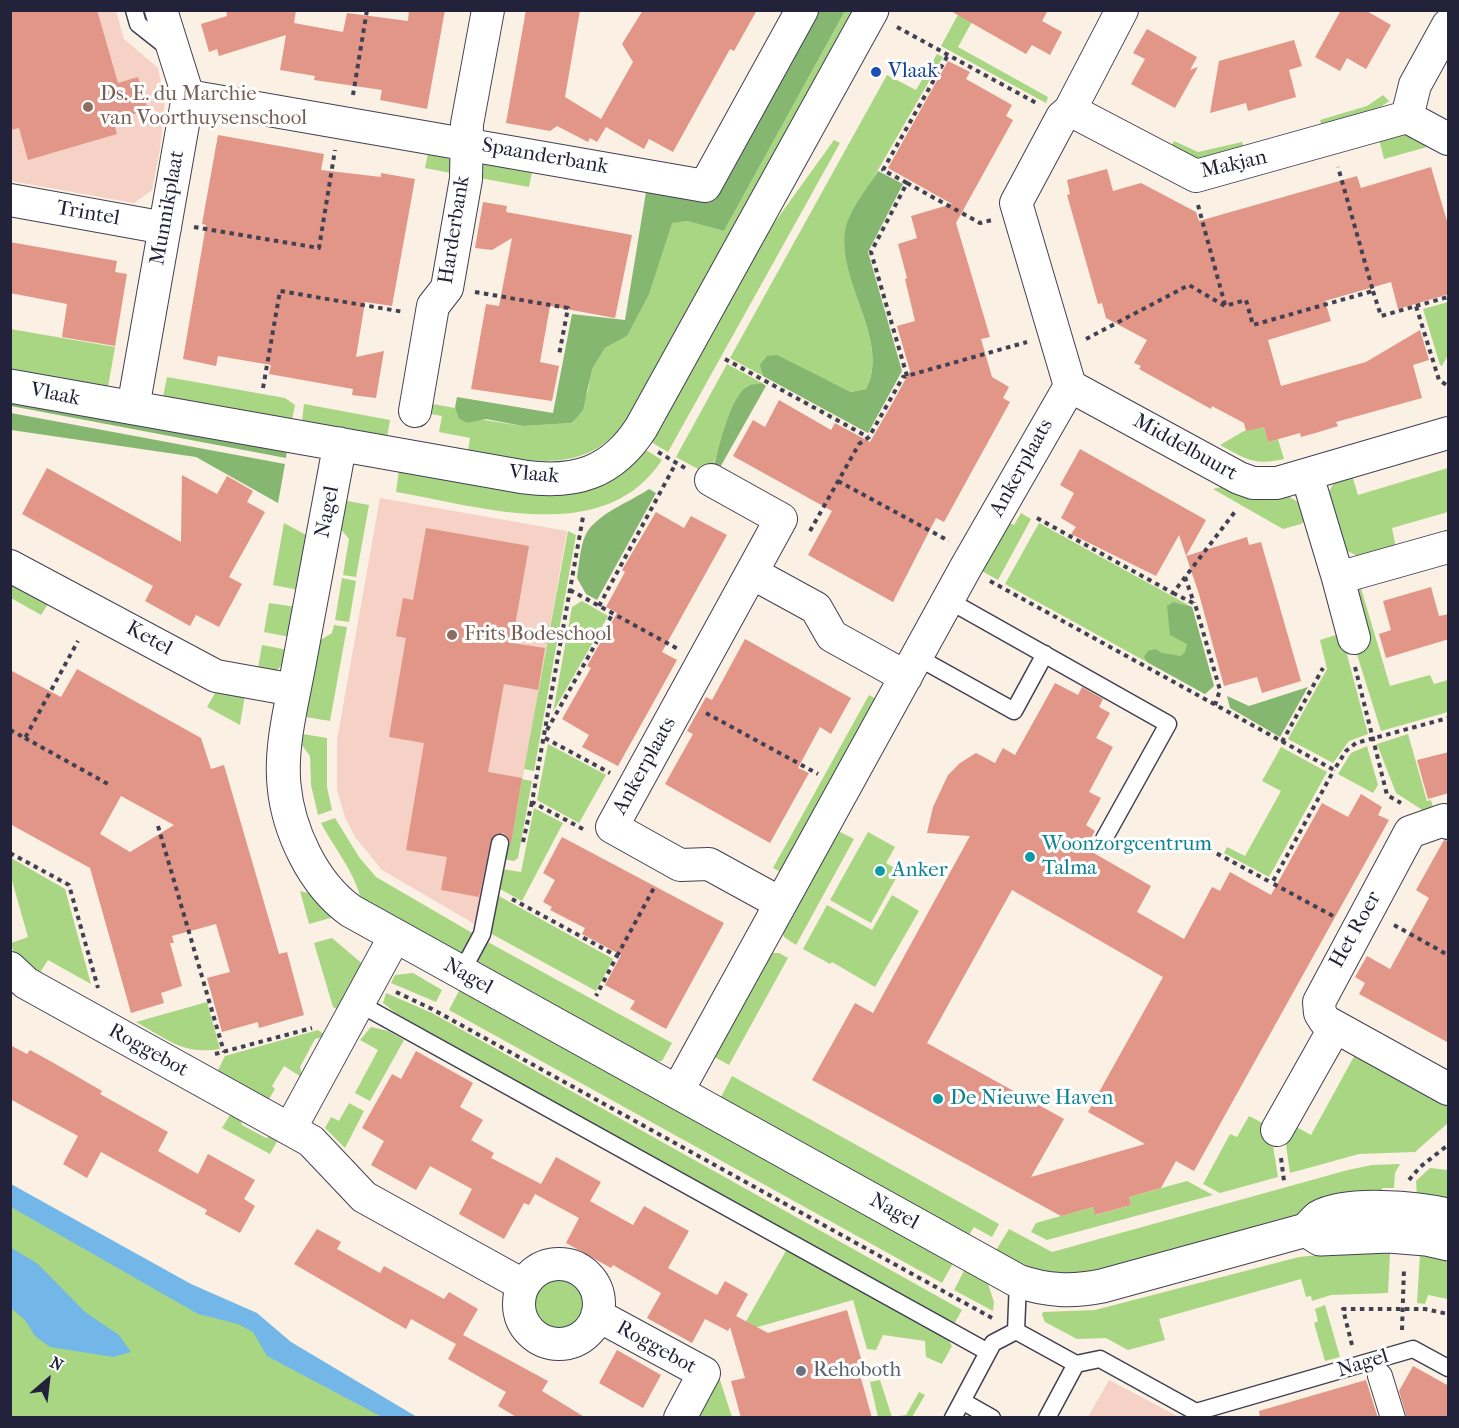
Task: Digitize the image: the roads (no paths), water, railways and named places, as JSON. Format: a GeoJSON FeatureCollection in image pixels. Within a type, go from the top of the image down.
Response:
{"type":"FeatureCollection","features":[{"type":"Feature","properties":{"kind":"street","name":"Munnikplaat"},"geometry":{"type":"LineString","coordinates":[[133,408],[177,227],[188,96],[161,10]]}},
{"type":"Feature","properties":{"kind":"street","name":"Harderbank"},"geometry":{"type":"LineString","coordinates":[[416,411],[431,317],[434,306],[447,288],[466,179],[465,143],[488,10]]}},
{"type":"Feature","properties":{"kind":"street","name":"Spaanderbank"},"geometry":{"type":"LineString","coordinates":[[188,96],[705,186],[802,10]]}},
{"type":"Feature","properties":{"kind":"street"},"geometry":{"type":"LineString","coordinates":[[1070,386],[1016,202],[1062,117],[1057,109],[1122,10]]}},
{"type":"Feature","properties":{"kind":"street","name":"Vlaak"},"geometry":{"type":"LineString","coordinates":[[10,386],[524,477],[562,480],[579,477],[616,459],[634,438],[884,18]]}},
{"type":"Feature","properties":{"kind":"street"},"geometry":{"type":"LineString","coordinates":[[1449,25],[1415,85],[1407,117],[1449,139]]}},
{"type":"Feature","properties":{"kind":"street","name":"Makjan"},"geometry":{"type":"LineString","coordinates":[[1057,109],[1196,176],[1407,117]]}},
{"type":"Feature","properties":{"kind":"street","name":"Trintel"},"geometry":{"type":"LineString","coordinates":[[10,200],[177,227]]}},
{"type":"Feature","properties":{"kind":"street","name":"Middelbuurt"},"geometry":{"type":"LineString","coordinates":[[1070,386],[1246,481],[1269,484],[1449,433]]}},
{"type":"Feature","properties":{"kind":"street","name":"Ankerplaats"},"geometry":{"type":"LineString","coordinates":[[677,1092],[948,600],[1070,386]]}},
{"type":"Feature","properties":{"kind":"street","name":"Nagel"},"geometry":{"type":"LineString","coordinates":[[340,444],[294,690],[283,775],[289,814],[298,839],[310,862],[333,896],[351,911],[1018,1281],[1054,1291],[1095,1288],[1306,1230],[1319,1217],[1360,1208],[1407,1209],[1449,1215]]}},
{"type":"Feature","properties":{"kind":"street"},"geometry":{"type":"LineString","coordinates":[[1307,475],[1354,638]]}},
{"type":"Feature","properties":{"kind":"street","name":"Ankerplaats"},"geometry":{"type":"LineString","coordinates":[[711,480],[781,519],[612,827],[680,865],[709,864],[780,903]]}},
{"type":"Feature","properties":{"kind":"street"},"geometry":{"type":"LineString","coordinates":[[1338,578],[1449,546]]}},
{"type":"Feature","properties":{"kind":"street","name":"Ketel"},"geometry":{"type":"LineString","coordinates":[[10,566],[31,574],[216,676],[294,690]]}},
{"type":"Feature","properties":{"kind":"street"},"geometry":{"type":"LineString","coordinates":[[753,573],[816,608],[832,636],[911,667]]}},
{"type":"Feature","properties":{"kind":"street","name":"Het Roer"},"geometry":{"type":"LineString","coordinates":[[1428,826],[1361,920],[1318,1002],[1325,1021],[1449,1089]]}},
{"type":"Feature","properties":{"kind":"street"},"geometry":{"type":"LineString","coordinates":[[290,1129],[395,936]]}},
{"type":"Feature","properties":{"kind":"street","name":"Roggebot"},"geometry":{"type":"LineString","coordinates":[[10,968],[26,983],[206,1070],[290,1129],[311,1140],[364,1197],[523,1285]]}},
{"type":"Feature","properties":{"kind":"street"},"geometry":{"type":"LineString","coordinates":[[1277,1130],[1335,1027]]}},
{"type":"Feature","properties":{"kind":"street"},"geometry":{"type":"LineString","coordinates":[[1306,1230],[1320,1239],[1389,1236],[1426,1239],[1449,1244]]}},
{"type":"Feature","properties":{"kind":"street","name":"Roggebot"},"geometry":{"type":"LineString","coordinates":[[557,1264],[571,1266],[583,1272],[592,1282],[598,1295],[597,1315],[592,1326],[579,1339],[561,1345],[543,1341],[528,1331],[519,1314],[518,1302],[523,1285],[532,1274],[543,1267],[557,1264]]}},
{"type":"Feature","properties":{"kind":"street","name":"Roggebot"},"geometry":{"type":"LineString","coordinates":[[597,1315],[704,1373],[680,1418]]}},
{"type":"Feature","properties":{"kind":"street"},"geometry":{"type":"LineString","coordinates":[[1380,1377],[1393,1418]]}},
{"type":"Feature","properties":{"kind":"lane"},"geometry":{"type":"LineString","coordinates":[[134,10],[138,24],[174,53]]}},
{"type":"Feature","properties":{"kind":"lane"},"geometry":{"type":"LineString","coordinates":[[948,600],[1168,724],[1104,839]]}},
{"type":"Feature","properties":{"kind":"lane"},"geometry":{"type":"LineString","coordinates":[[911,667],[1014,711],[1045,654]]}},
{"type":"Feature","properties":{"kind":"lane"},"geometry":{"type":"LineString","coordinates":[[461,973],[482,934],[500,843]]}},
{"type":"Feature","properties":{"kind":"lane"},"geometry":{"type":"LineString","coordinates":[[365,991],[988,1352]]}},
{"type":"Feature","properties":{"kind":"lane"},"geometry":{"type":"LineString","coordinates":[[1016,1331],[1018,1281]]}},
{"type":"Feature","properties":{"kind":"lane"},"geometry":{"type":"LineString","coordinates":[[953,1418],[993,1343],[1016,1331]]}},
{"type":"Feature","properties":{"kind":"lane"},"geometry":{"type":"LineString","coordinates":[[1016,1331],[1076,1364],[1047,1418]]}},
{"type":"Feature","properties":{"kind":"lane","name":"Nagel"},"geometry":{"type":"LineString","coordinates":[[1076,1364],[1100,1359],[1196,1412],[1413,1349],[1447,1364]]}},
{"type":"Feature","properties":{"kind":"lane"},"geometry":{"type":"LineString","coordinates":[[962,1401],[992,1418]]}},
{"type":"Feature","properties":{"kind":"water"},"geometry":{"type":"Polygon","coordinates":[[[11,1184],[191,1284],[257,1313],[291,1342],[417,1417],[382,1417],[267,1356],[253,1332],[238,1324],[198,1314],[11,1207],[11,1184]]]}},
{"type":"Feature","properties":{"kind":"water"},"geometry":{"type":"Polygon","coordinates":[[[10,1247],[38,1264],[85,1312],[119,1335],[131,1352],[113,1357],[50,1347],[35,1336],[25,1320],[11,1308],[10,1247]]]}},
{"type":"Feature","properties":{"kind":"place","name":"Vlaak"},"geometry":{"type":"Point","coordinates":[876,72]}},
{"type":"Feature","properties":{"kind":"place","name":"Ds. E. du Marchie van Voorthuysenschool"},"geometry":{"type":"Point","coordinates":[88,107]}},
{"type":"Feature","properties":{"kind":"place","name":"Frits Bodeschool"},"geometry":{"type":"Point","coordinates":[452,635]}},
{"type":"Feature","properties":{"kind":"place","name":"Woonzorgcentrum Talma"},"geometry":{"type":"Point","coordinates":[1030,857]}},
{"type":"Feature","properties":{"kind":"place","name":"Anker"},"geometry":{"type":"Point","coordinates":[880,871]}},
{"type":"Feature","properties":{"kind":"place","name":"De Nieuwe Haven"},"geometry":{"type":"Point","coordinates":[938,1099]}},
{"type":"Feature","properties":{"kind":"place","name":"Rehoboth"},"geometry":{"type":"Point","coordinates":[801,1371]}}]}
